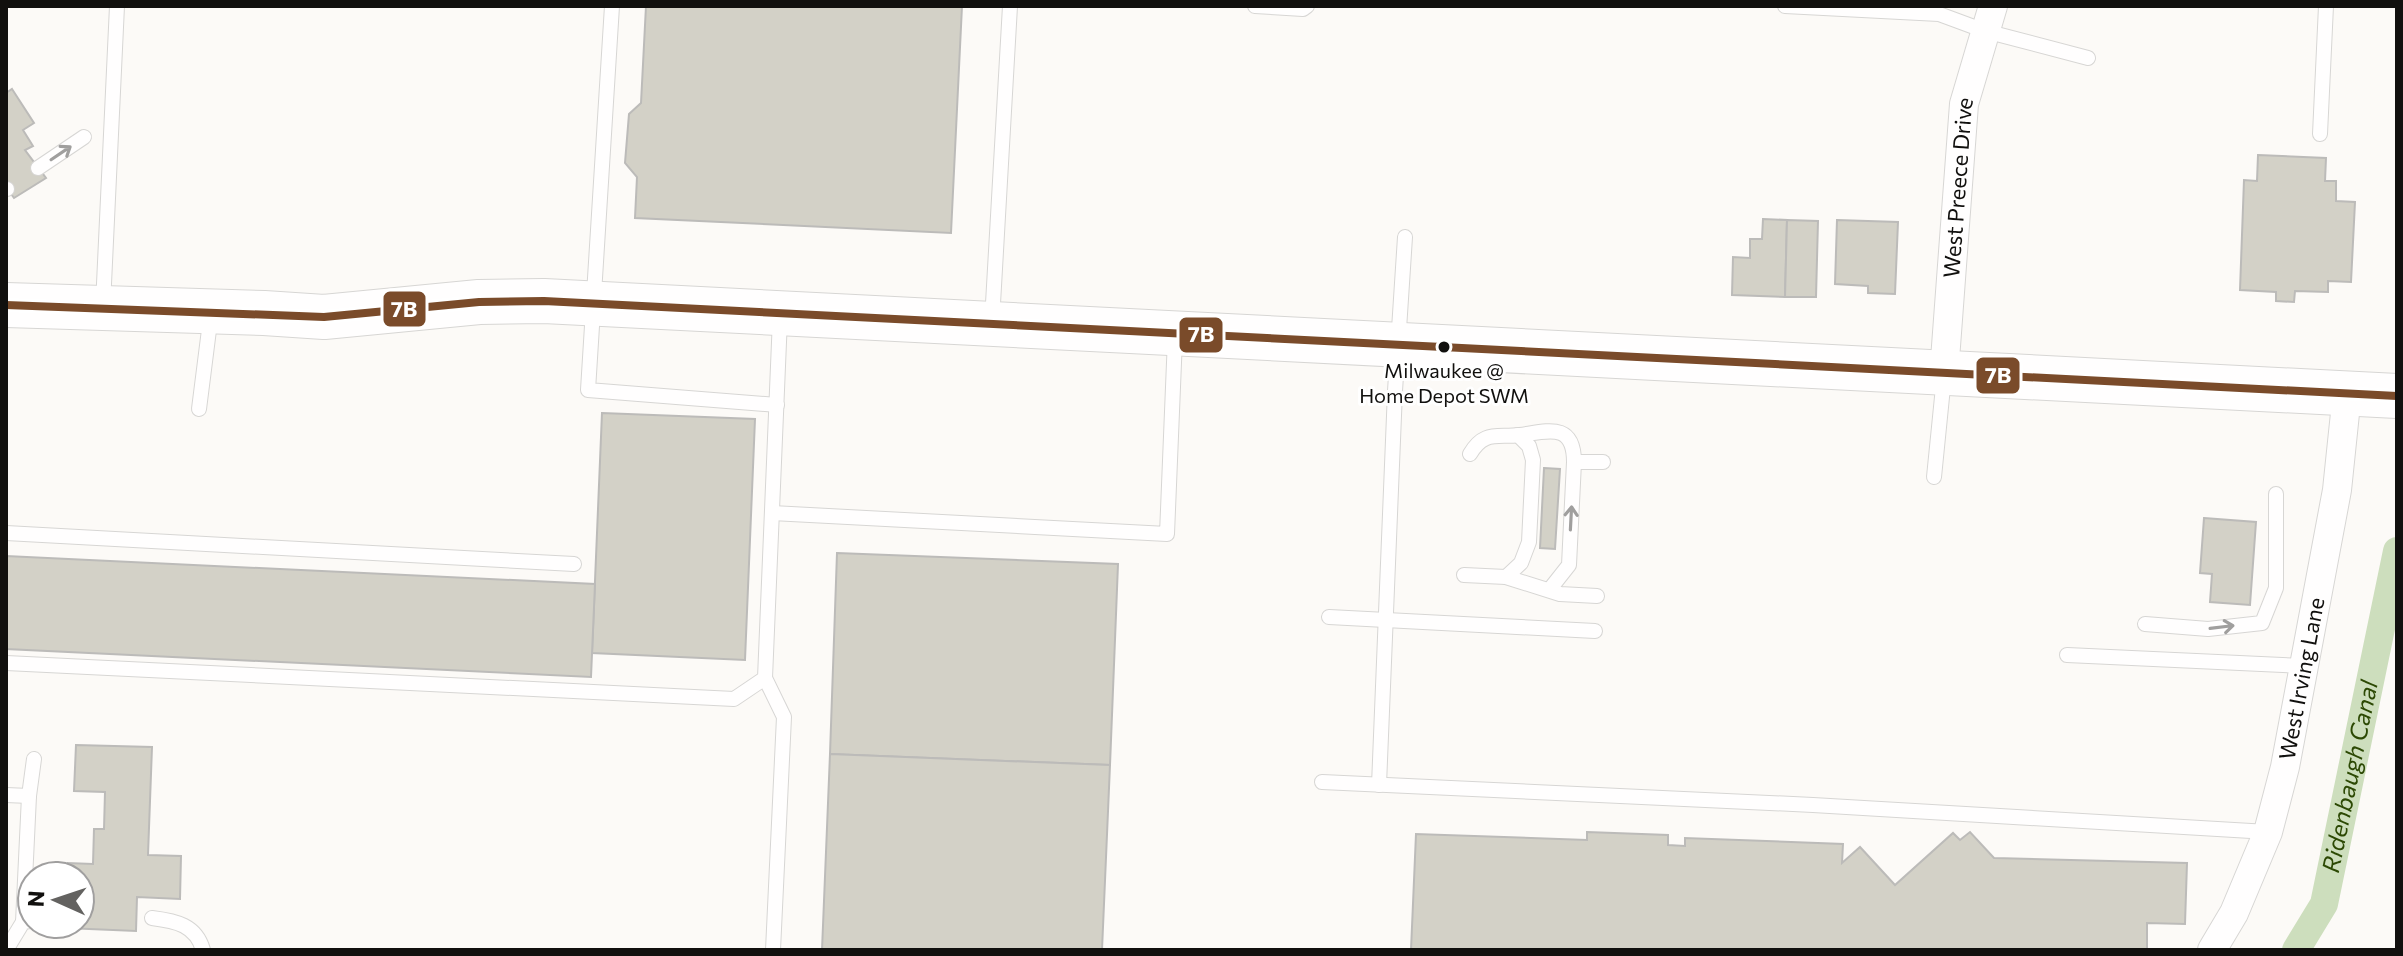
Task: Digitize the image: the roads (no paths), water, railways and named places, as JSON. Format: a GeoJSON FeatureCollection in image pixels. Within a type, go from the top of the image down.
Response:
{"type":"FeatureCollection","features":[{"type":"Feature","properties":{"kind":"main road"},"geometry":{"type":"LineString","coordinates":[[6,305],[324,317],[479,302],[594,303],[2397,396]]}},
{"type":"Feature","properties":{"kind":"street","name":"West Preece Drive"},"geometry":{"type":"LineString","coordinates":[[1944,373],[1964,104],[1989,19]]}},
{"type":"Feature","properties":{"kind":"street","name":"West Irving Lane"},"geometry":{"type":"LineString","coordinates":[[2212,950],[2234,913],[2268,832],[2285,767],[2337,490],[2347,394]]}},
{"type":"Feature","properties":{"kind":"lane"},"geometry":{"type":"LineString","coordinates":[[103,309],[117,6]]}},
{"type":"Feature","properties":{"kind":"lane"},"geometry":{"type":"LineString","coordinates":[[612,6],[588,390],[777,405]]}},
{"type":"Feature","properties":{"kind":"lane"},"geometry":{"type":"LineString","coordinates":[[992,323],[1010,6]]}},
{"type":"Feature","properties":{"kind":"lane"},"geometry":{"type":"LineString","coordinates":[[1255,6],[1303,9],[1307,6]]}},
{"type":"Feature","properties":{"kind":"lane"},"geometry":{"type":"LineString","coordinates":[[1785,6],[1989,19],[2088,58]]}},
{"type":"Feature","properties":{"kind":"lane"},"geometry":{"type":"LineString","coordinates":[[2320,134],[2326,6]]}},
{"type":"Feature","properties":{"kind":"lane"},"geometry":{"type":"LineString","coordinates":[[38,168],[84,137]]}},
{"type":"Feature","properties":{"kind":"lane"},"geometry":{"type":"LineString","coordinates":[[1379,785],[1405,237]]}},
{"type":"Feature","properties":{"kind":"lane"},"geometry":{"type":"LineString","coordinates":[[199,409],[211,312]]}},
{"type":"Feature","properties":{"kind":"lane"},"geometry":{"type":"LineString","coordinates":[[773,950],[784,717],[765,678],[780,312]]}},
{"type":"Feature","properties":{"kind":"lane"},"geometry":{"type":"LineString","coordinates":[[772,513],[1167,534],[1175,333]]}},
{"type":"Feature","properties":{"kind":"lane"},"geometry":{"type":"LineString","coordinates":[[1934,477],[1944,373]]}},
{"type":"Feature","properties":{"kind":"lane"},"geometry":{"type":"LineString","coordinates":[[1470,454],[1476,444],[1490,436],[1537,431],[1559,432],[1570,438],[1574,462],[1569,565],[1550,589]]}},
{"type":"Feature","properties":{"kind":"lane"},"geometry":{"type":"LineString","coordinates":[[1506,577],[1521,563],[1529,542],[1533,460],[1529,446],[1518,435]]}},
{"type":"Feature","properties":{"kind":"lane"},"geometry":{"type":"LineString","coordinates":[[1574,462],[1603,462]]}},
{"type":"Feature","properties":{"kind":"lane"},"geometry":{"type":"LineString","coordinates":[[2145,624],[2208,629],[2262,623],[2276,588],[2276,494]]}},
{"type":"Feature","properties":{"kind":"lane"},"geometry":{"type":"LineString","coordinates":[[6,533],[574,564]]}},
{"type":"Feature","properties":{"kind":"lane"},"geometry":{"type":"LineString","coordinates":[[1464,575],[1506,577],[1560,594],[1597,596]]}},
{"type":"Feature","properties":{"kind":"lane"},"geometry":{"type":"LineString","coordinates":[[1329,617],[1595,631]]}},
{"type":"Feature","properties":{"kind":"lane"},"geometry":{"type":"LineString","coordinates":[[2067,655],[2303,666]]}},
{"type":"Feature","properties":{"kind":"lane"},"geometry":{"type":"LineString","coordinates":[[6,663],[734,699],[765,678]]}},
{"type":"Feature","properties":{"kind":"lane"},"geometry":{"type":"LineString","coordinates":[[28,860],[29,796],[34,759]]}},
{"type":"Feature","properties":{"kind":"lane"},"geometry":{"type":"LineString","coordinates":[[1322,782],[1799,804],[2268,832]]}},
{"type":"Feature","properties":{"kind":"lane"},"geometry":{"type":"LineString","coordinates":[[6,795],[29,796]]}},
{"type":"Feature","properties":{"kind":"lane"},"geometry":{"type":"LineString","coordinates":[[152,918],[187,926],[200,939],[203,950]]}},
{"type":"Feature","properties":{"kind":"waterway","name":"Ridenbaugh Canal"},"geometry":{"type":"LineString","coordinates":[[2296,950],[2324,904],[2397,551]]}},
{"type":"Feature","properties":{"kind":"place","name":"Milwaukee @ Home Depot SWM"},"geometry":{"type":"Point","coordinates":[1444,347]}}]}
